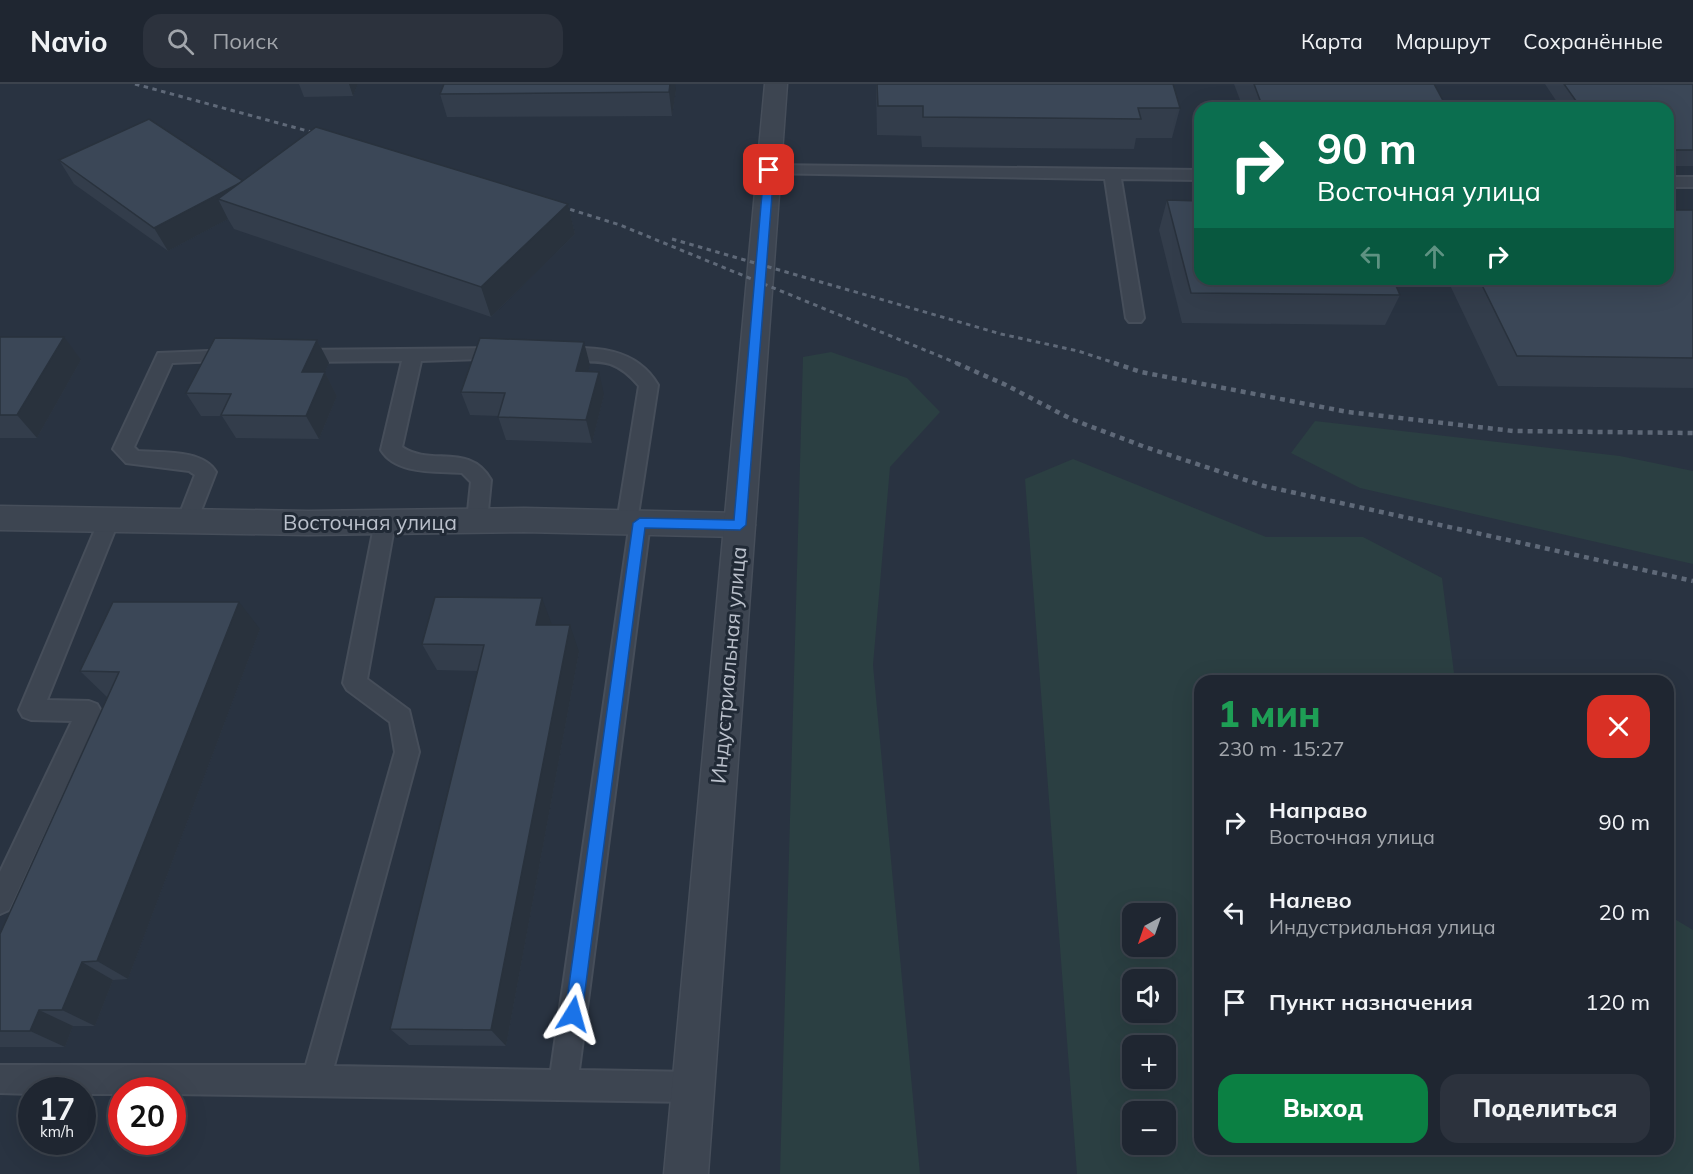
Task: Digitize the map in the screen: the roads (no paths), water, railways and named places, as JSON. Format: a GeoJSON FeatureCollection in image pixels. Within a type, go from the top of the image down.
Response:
{"type":"FeatureCollection","features":[{"type":"Feature","properties":{"kind":"street","name":"Индустриальная улица"},"geometry":{"type":"LineString","coordinates":[[686,1174],[776,84]]}},
{"type":"Feature","properties":{"kind":"street","name":"Восточная улица"},"geometry":{"type":"LineString","coordinates":[[0,518],[740,525]]}},
{"type":"Feature","properties":{"kind":"lane"},"geometry":{"type":"LineString","coordinates":[[769,170],[1194,176]]}},
{"type":"Feature","properties":{"kind":"lane"},"geometry":{"type":"LineString","coordinates":[[1112,174],[1135,318]]}},
{"type":"Feature","properties":{"kind":"lane"},"geometry":{"type":"LineString","coordinates":[[1674,182],[1693,182]]}},
{"type":"Feature","properties":{"kind":"lane"},"geometry":{"type":"LineString","coordinates":[[187,521],[206,472],[193,464],[134,458],[123,449],[165,357],[603,353],[636,367],[650,385],[563,1085]]}},
{"type":"Feature","properties":{"kind":"lane"},"geometry":{"type":"LineString","coordinates":[[413,355],[391,450],[406,461],[467,466],[481,480],[477,521]]}},
{"type":"Feature","properties":{"kind":"lane"},"geometry":{"type":"LineString","coordinates":[[0,901],[89,711],[31,710],[108,520]]}},
{"type":"Feature","properties":{"kind":"lane"},"geometry":{"type":"LineString","coordinates":[[316,1080],[406,752],[401,717],[355,683],[385,522]]}},
{"type":"Feature","properties":{"kind":"lane"},"geometry":{"type":"LineString","coordinates":[[0,1079],[316,1080],[693,1087]]}},
{"type":"Feature","properties":{"kind":"railway"},"geometry":{"type":"LineString","coordinates":[[135,84],[326,136]]}},
{"type":"Feature","properties":{"kind":"railway"},"geometry":{"type":"LineString","coordinates":[[553,204],[620,225],[959,364]]}},
{"type":"Feature","properties":{"kind":"railway"},"geometry":{"type":"LineString","coordinates":[[672,239],[1001,334],[1078,351],[1118,364]]}},
{"type":"Feature","properties":{"kind":"railway"},"geometry":{"type":"LineString","coordinates":[[956,363],[1006,385],[1071,419],[1145,447],[1264,486],[1693,581]]}},
{"type":"Feature","properties":{"kind":"railway"},"geometry":{"type":"LineString","coordinates":[[1114,363],[1141,372],[1348,412],[1513,431],[1693,433]]}}]}
